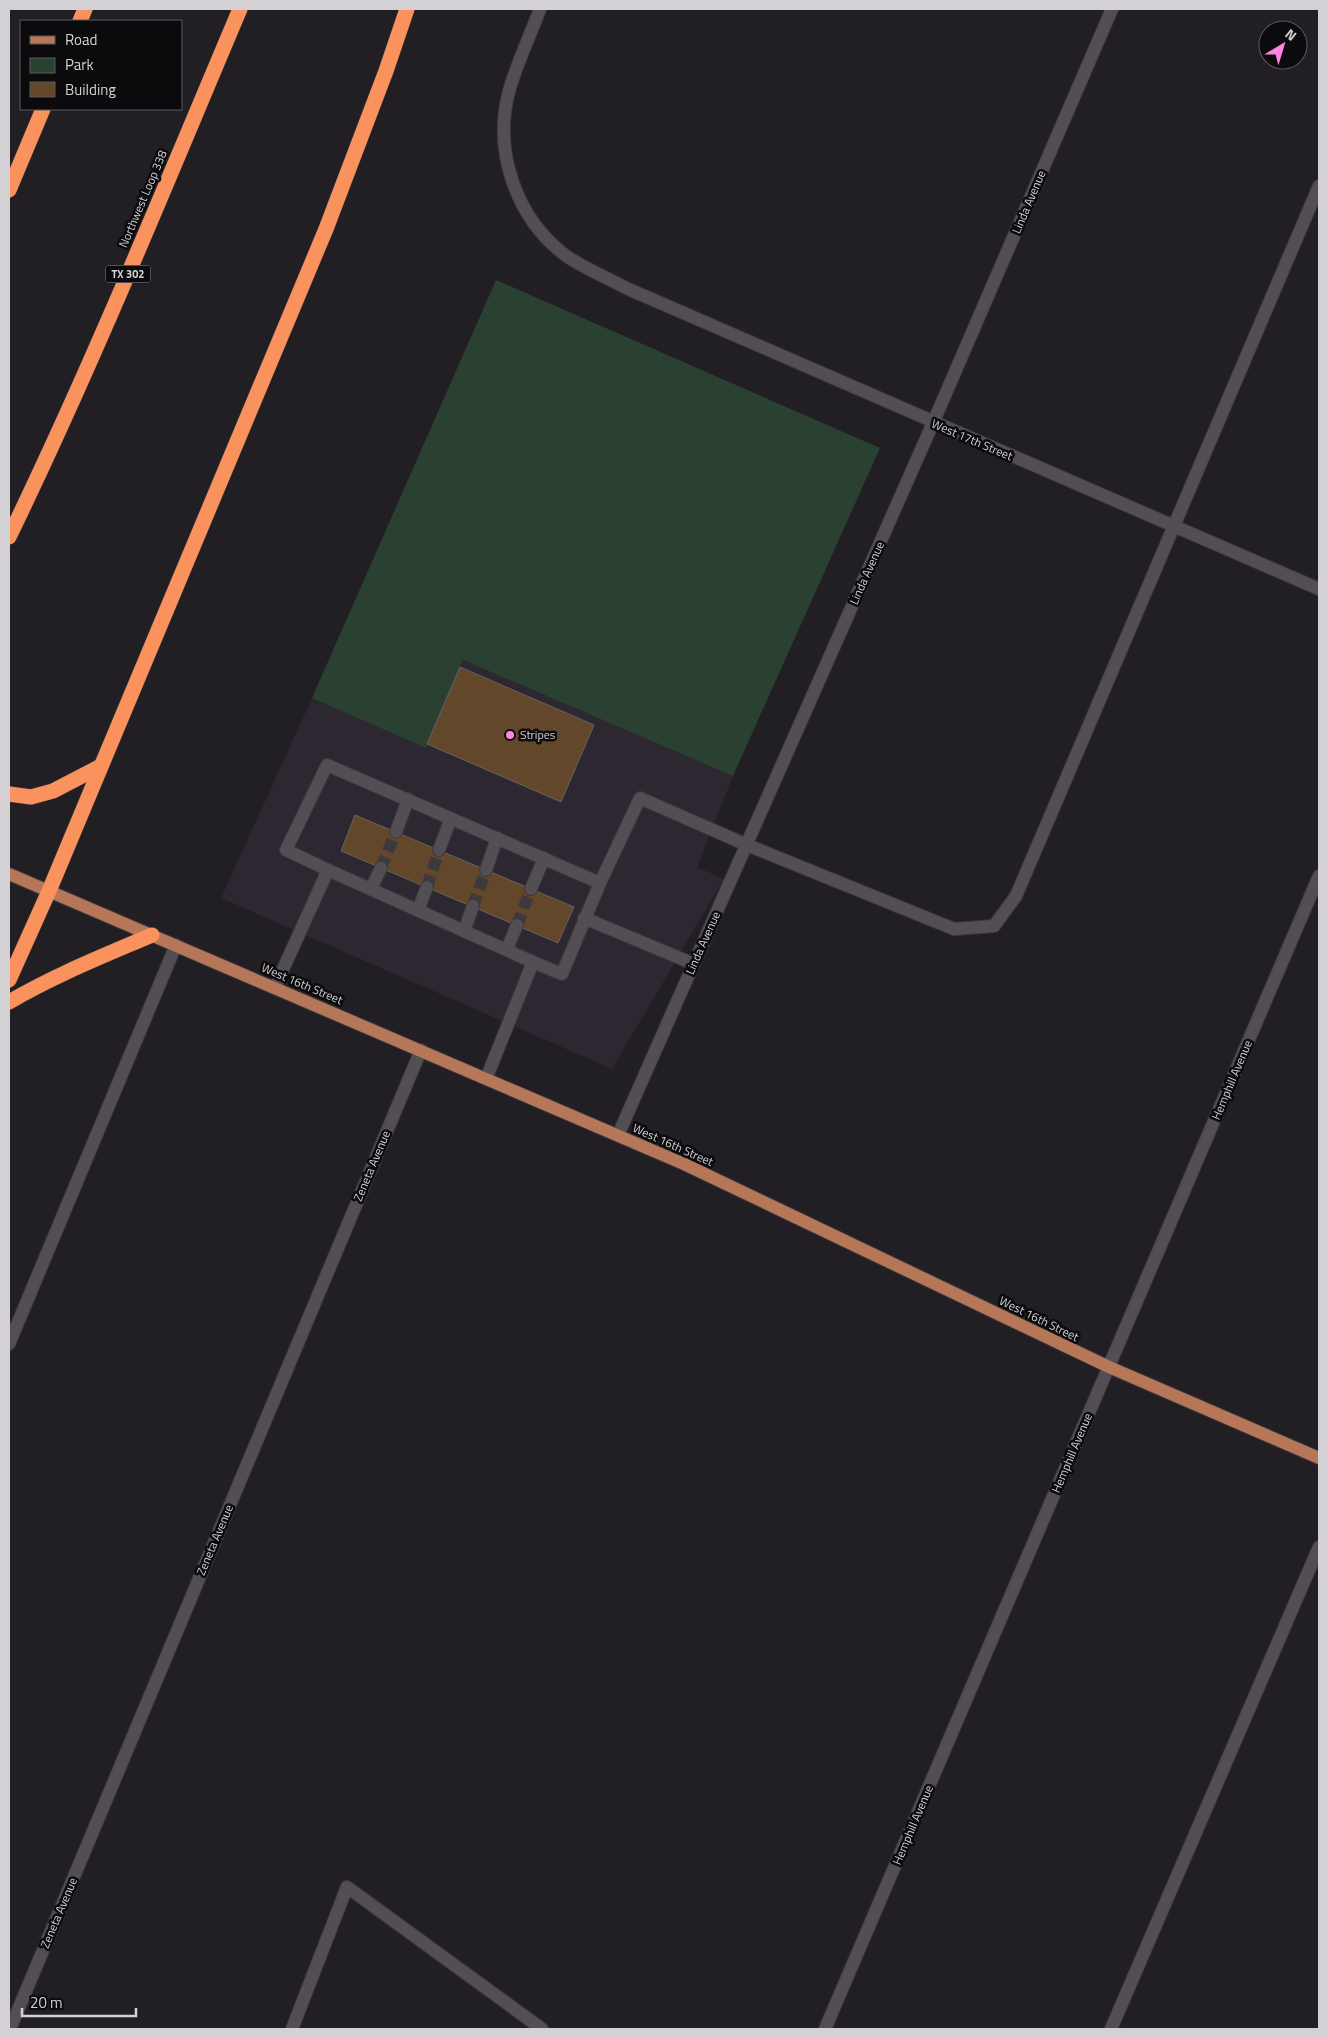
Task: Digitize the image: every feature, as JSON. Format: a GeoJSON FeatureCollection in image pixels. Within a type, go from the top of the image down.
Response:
{"type":"FeatureCollection","features":[{"type":"Feature","properties":{"kind":"highway","name":"Northwest Loop 338"},"geometry":{"type":"LineString","coordinates":[[9,537],[48,457],[113,311],[240,9]]}},
{"type":"Feature","properties":{"kind":"highway"},"geometry":{"type":"LineString","coordinates":[[9,980],[49,891],[326,230],[386,71],[407,9]]}},
{"type":"Feature","properties":{"kind":"highway"},"geometry":{"type":"LineString","coordinates":[[9,190],[43,110]]}},
{"type":"Feature","properties":{"kind":"highway"},"geometry":{"type":"LineString","coordinates":[[9,794],[31,797],[53,791],[101,766]]}},
{"type":"Feature","properties":{"kind":"highway"},"geometry":{"type":"LineString","coordinates":[[9,1002],[62,973],[152,935]]}},
{"type":"Feature","properties":{"kind":"main road","name":"West 16th Street"},"geometry":{"type":"LineString","coordinates":[[9,874],[684,1164],[1109,1368],[1319,1458]]}},
{"type":"Feature","properties":{"kind":"street","name":"West 17th Street"},"geometry":{"type":"LineString","coordinates":[[540,9],[510,90],[506,106],[504,141],[508,167],[516,193],[529,217],[546,238],[566,256],[626,288],[933,423],[1319,589]]}},
{"type":"Feature","properties":{"kind":"street","name":"Linda Avenue"},"geometry":{"type":"LineString","coordinates":[[618,1135],[933,423],[1112,9]]}},
{"type":"Feature","properties":{"kind":"street"},"geometry":{"type":"LineString","coordinates":[[600,883],[327,764],[286,850],[562,974],[584,918],[640,798],[747,845],[954,929],[994,926],[1016,896],[1319,186]]}},
{"type":"Feature","properties":{"kind":"street"},"geometry":{"type":"LineString","coordinates":[[396,832],[408,800]]}},
{"type":"Feature","properties":{"kind":"street"},"geometry":{"type":"LineString","coordinates":[[439,850],[450,818]]}},
{"type":"Feature","properties":{"kind":"street"},"geometry":{"type":"LineString","coordinates":[[486,870],[497,838]]}},
{"type":"Feature","properties":{"kind":"street"},"geometry":{"type":"LineString","coordinates":[[531,889],[544,858]]}},
{"type":"Feature","properties":{"kind":"street"},"geometry":{"type":"LineString","coordinates":[[371,889],[380,868]]}},
{"type":"Feature","properties":{"kind":"street"},"geometry":{"type":"LineString","coordinates":[[275,988],[328,870]]}},
{"type":"Feature","properties":{"kind":"street","name":"Hemphill Avenue"},"geometry":{"type":"LineString","coordinates":[[825,2029],[1319,876]]}},
{"type":"Feature","properties":{"kind":"street"},"geometry":{"type":"LineString","coordinates":[[418,910],[427,887]]}},
{"type":"Feature","properties":{"kind":"street"},"geometry":{"type":"LineString","coordinates":[[464,931],[473,906]]}},
{"type":"Feature","properties":{"kind":"street"},"geometry":{"type":"LineString","coordinates":[[584,918],[694,964]]}},
{"type":"Feature","properties":{"kind":"street"},"geometry":{"type":"LineString","coordinates":[[507,949],[517,925]]}},
{"type":"Feature","properties":{"kind":"street"},"geometry":{"type":"LineString","coordinates":[[9,1344],[176,945]]}},
{"type":"Feature","properties":{"kind":"street"},"geometry":{"type":"LineString","coordinates":[[486,1079],[533,962]]}},
{"type":"Feature","properties":{"kind":"street","name":"Zeneta Avenue"},"geometry":{"type":"LineString","coordinates":[[10,2029],[421,1050]]}},
{"type":"Feature","properties":{"kind":"street"},"geometry":{"type":"LineString","coordinates":[[1111,2029],[1319,1547]]}},
{"type":"Feature","properties":{"kind":"street"},"geometry":{"type":"LineString","coordinates":[[292,2029],[347,1887],[542,2029]]}},
{"type":"Feature","properties":{"kind":"shaded area"},"geometry":{"type":"Polygon","coordinates":[[[463,660],[733,776],[697,867],[724,879],[612,1069],[221,898],[312,698],[426,747],[463,660]]]}},
{"type":"Feature","properties":{"kind":"green space"},"geometry":{"type":"Polygon","coordinates":[[[496,280],[880,448],[733,776],[463,660],[426,748],[312,698],[496,280]]]}},
{"type":"Feature","properties":{"kind":"building","name":"Stripes"},"geometry":{"type":"Polygon","coordinates":[[[460,667],[594,725],[561,802],[427,744],[460,667]]]}},
{"type":"Feature","properties":{"kind":"building"},"geometry":{"type":"Polygon","coordinates":[[[355,815],[574,907],[558,943],[341,851],[355,815]]]}},
{"type":"Feature","properties":{"kind":"tunnel"},"geometry":{"type":"LineString","coordinates":[[381,868],[396,832]]}},
{"type":"Feature","properties":{"kind":"tunnel"},"geometry":{"type":"LineString","coordinates":[[427,887],[439,850]]}},
{"type":"Feature","properties":{"kind":"tunnel"},"geometry":{"type":"LineString","coordinates":[[473,906],[486,870]]}},
{"type":"Feature","properties":{"kind":"tunnel"},"geometry":{"type":"LineString","coordinates":[[517,925],[531,889]]}},
{"type":"Feature","properties":{"kind":"place","name":"Stripes"},"geometry":{"type":"Point","coordinates":[510,735]}}]}
